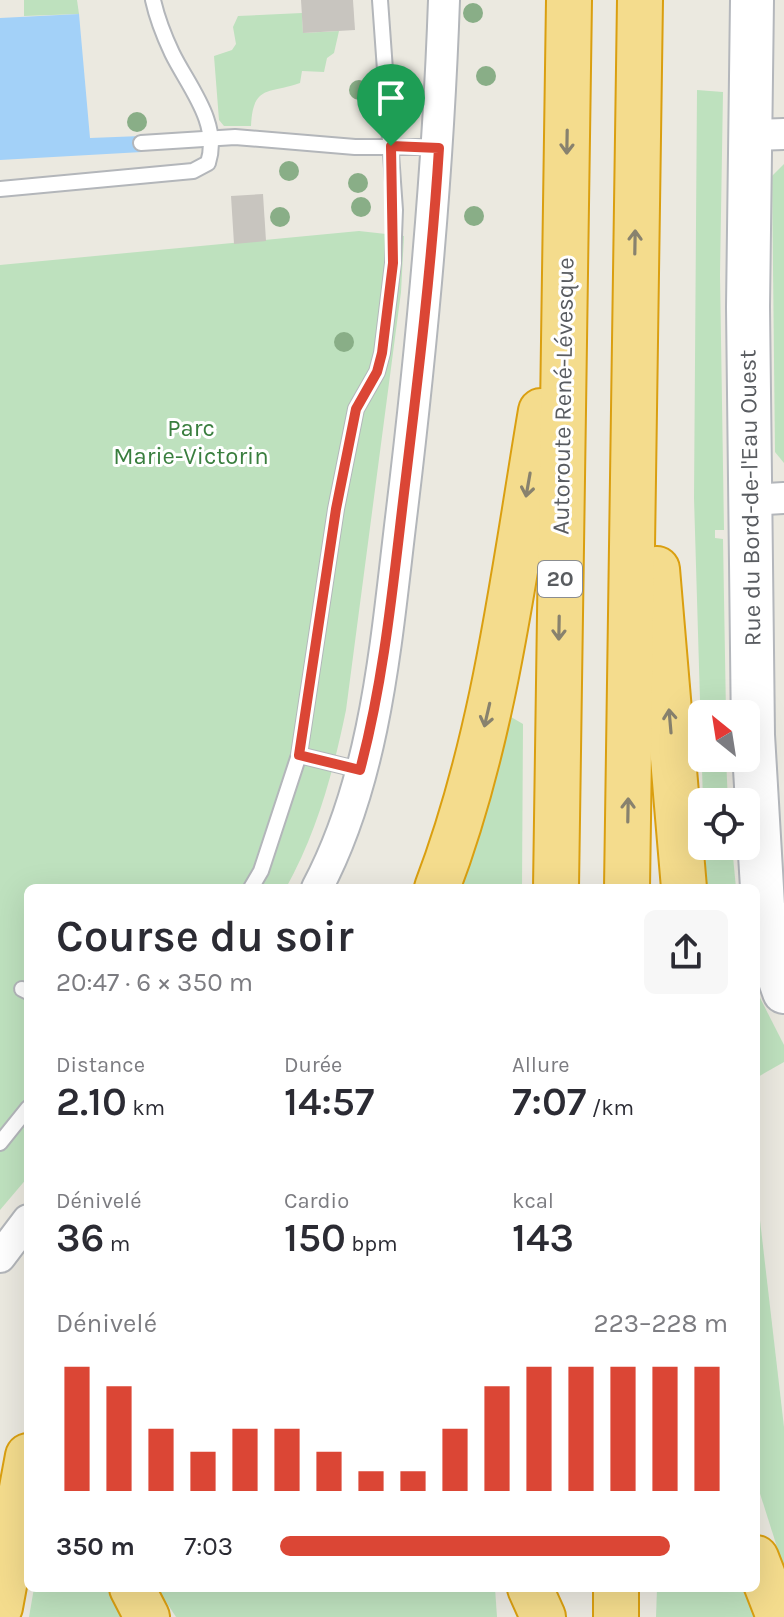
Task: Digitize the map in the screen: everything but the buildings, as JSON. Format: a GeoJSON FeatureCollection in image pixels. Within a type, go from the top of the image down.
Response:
{"type":"FeatureCollection","features":[{"type":"Feature","properties":{"kind":"highway","name":"Autoroute René-Lévesque"},"geometry":{"type":"LineString","coordinates":[[556,884],[569,0]]}},
{"type":"Feature","properties":{"kind":"highway"},"geometry":{"type":"LineString","coordinates":[[627,884],[640,0]]}},
{"type":"Feature","properties":{"kind":"highway"},"geometry":{"type":"LineString","coordinates":[[438,884],[464,808],[496,674],[565,271]]}},
{"type":"Feature","properties":{"kind":"highway"},"geometry":{"type":"LineString","coordinates":[[634,320],[684,884]]}},
{"type":"Feature","properties":{"kind":"highway"},"geometry":{"type":"LineString","coordinates":[[2,1582],[24,1475]]}},
{"type":"Feature","properties":{"kind":"highway"},"geometry":{"type":"LineString","coordinates":[[760,1568],[779,1617]]}},
{"type":"Feature","properties":{"kind":"highway"},"geometry":{"type":"LineString","coordinates":[[134,1592],[147,1617]]}},
{"type":"Feature","properties":{"kind":"highway"},"geometry":{"type":"LineString","coordinates":[[532,1592],[544,1617]]}},
{"type":"Feature","properties":{"kind":"highway"},"geometry":{"type":"LineString","coordinates":[[544,1617],[545,1592]]}},
{"type":"Feature","properties":{"kind":"highway"},"geometry":{"type":"LineString","coordinates":[[616,1592],[616,1617]]}},
{"type":"Feature","properties":{"kind":"street"},"geometry":{"type":"LineString","coordinates":[[319,884],[339,840],[360,770],[377,690],[398,550],[428,295],[439,148],[444,0]]}},
{"type":"Feature","properties":{"kind":"street","name":"Rue du Bord-de-l'Eau Ouest"},"geometry":{"type":"LineString","coordinates":[[752,0],[767,134],[767,499],[753,735],[760,870],[769,941],[784,992]]}},
{"type":"Feature","properties":{"kind":"street"},"geometry":{"type":"LineString","coordinates":[[0,1257],[24,1225]]}},
{"type":"Feature","properties":{"kind":"lane"},"geometry":{"type":"LineString","coordinates":[[0,189],[199,170],[208,163],[210,138],[206,116],[173,55],[153,0]]}},
{"type":"Feature","properties":{"kind":"lane"},"geometry":{"type":"LineString","coordinates":[[253,884],[261,871],[299,755],[336,509],[356,409],[377,372],[382,353],[393,263],[391,146],[380,0]]}},
{"type":"Feature","properties":{"kind":"lane"},"geometry":{"type":"LineString","coordinates":[[141,143],[210,138],[439,148]]}},
{"type":"Feature","properties":{"kind":"lane"},"geometry":{"type":"LineString","coordinates":[[299,755],[360,770]]}},
{"type":"Feature","properties":{"kind":"lane"},"geometry":{"type":"LineString","coordinates":[[0,1143],[24,1113]]}},
{"type":"Feature","properties":{"kind":"green space"},"geometry":{"type":"Polygon","coordinates":[[[24,0],[77,0],[79,14],[24,16],[24,0]]]}},
{"type":"Feature","properties":{"kind":"green space"},"geometry":{"type":"Polygon","coordinates":[[[302,13],[303,33],[339,31],[334,53],[327,58],[324,72],[302,71],[300,83],[271,90],[259,97],[252,113],[251,126],[224,126],[219,120],[214,56],[232,50],[236,44],[233,27],[238,16],[302,13]]]}},
{"type":"Feature","properties":{"kind":"green space"},"geometry":{"type":"Polygon","coordinates":[[[697,90],[723,92],[720,275],[724,530],[715,530],[715,538],[723,539],[726,700],[700,700],[694,498],[697,90]]]}},
{"type":"Feature","properties":{"kind":"green space"},"geometry":{"type":"Polygon","coordinates":[[[784,164],[784,463],[775,452],[772,176],[784,164]]]}},
{"type":"Feature","properties":{"kind":"green space","name":"Parc Marie-Victorin"},"geometry":{"type":"Polygon","coordinates":[[[359,231],[404,236],[401,292],[346,710],[315,824],[288,884],[24,884],[24,1182],[0,1210],[0,265],[359,231]]]}},
{"type":"Feature","properties":{"kind":"green space"},"geometry":{"type":"Polygon","coordinates":[[[511,717],[523,724],[522,884],[461,884],[504,721],[511,717]]]}},
{"type":"Feature","properties":{"kind":"green space"},"geometry":{"type":"Polygon","coordinates":[[[702,772],[727,772],[727,788],[703,788],[702,772]]]}},
{"type":"Feature","properties":{"kind":"green space"},"geometry":{"type":"Polygon","coordinates":[[[706,860],[733,860],[736,884],[707,884],[706,860]]]}},
{"type":"Feature","properties":{"kind":"green space"},"geometry":{"type":"Polygon","coordinates":[[[760,998],[784,1045],[784,1062],[760,1076],[760,998]]]}},
{"type":"Feature","properties":{"kind":"green space"},"geometry":{"type":"Polygon","coordinates":[[[760,1220],[784,1427],[784,1569],[760,1494],[760,1220]]]}},
{"type":"Feature","properties":{"kind":"green space"},"geometry":{"type":"Polygon","coordinates":[[[33,1592],[116,1592],[130,1617],[29,1617],[33,1592]]]}},
{"type":"Feature","properties":{"kind":"green space"},"geometry":{"type":"Polygon","coordinates":[[[160,1592],[495,1592],[497,1617],[176,1617],[160,1592]]]}},
{"type":"Feature","properties":{"kind":"green space"},"geometry":{"type":"Polygon","coordinates":[[[657,1592],[746,1592],[756,1617],[656,1617],[657,1592]]]}},
{"type":"Feature","properties":{"kind":"water"},"geometry":{"type":"Polygon","coordinates":[[[79,14],[90,138],[141,136],[142,152],[0,160],[0,18],[79,14]]]}},
{"type":"Feature","properties":{"kind":"route"},"geometry":{"type":"LineString","coordinates":[[391,146],[439,148],[428,295],[398,550],[377,690],[360,770],[299,755],[336,509],[356,409],[377,372],[382,353],[393,263],[395,210],[391,146]]}}]}
